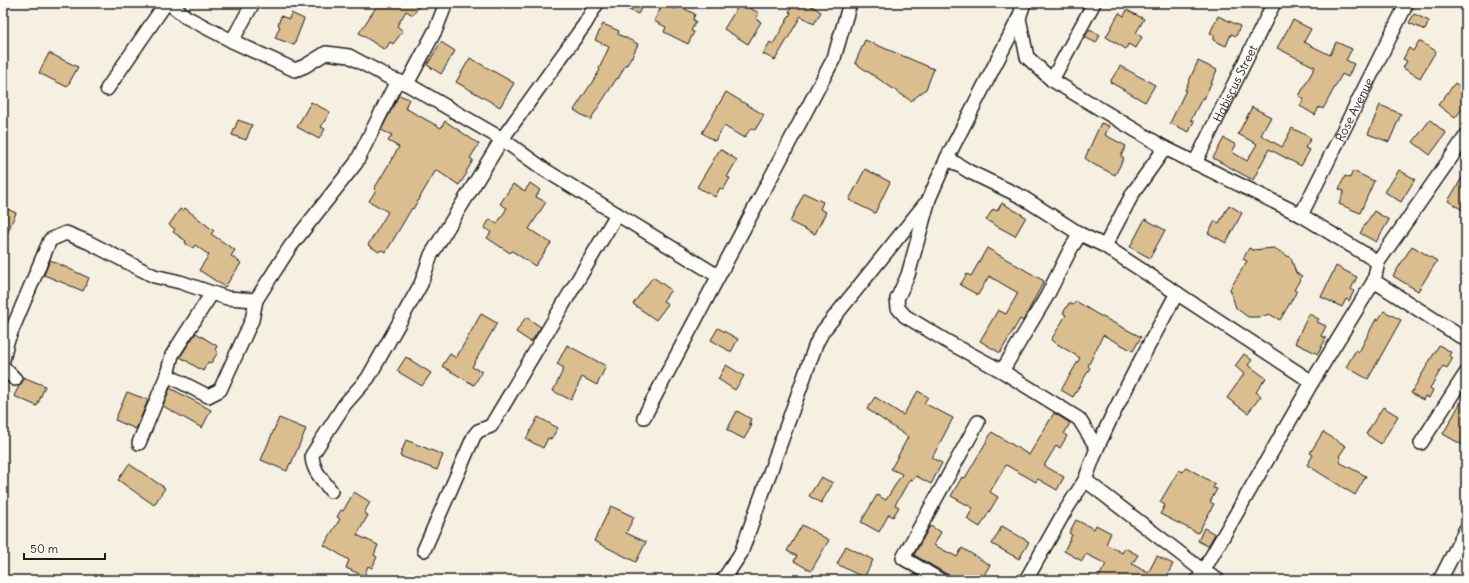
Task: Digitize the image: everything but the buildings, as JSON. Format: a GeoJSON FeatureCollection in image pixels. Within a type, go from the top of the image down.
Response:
{"type":"FeatureCollection","features":[{"type":"Feature","properties":{"kind":"street"},"geometry":{"type":"LineString","coordinates":[[107,89],[166,3]]}},
{"type":"Feature","properties":{"kind":"street"},"geometry":{"type":"LineString","coordinates":[[169,3],[186,18],[295,70],[305,66],[326,53],[349,56],[402,82],[502,139],[545,170],[718,276]]}},
{"type":"Feature","properties":{"kind":"street"},"geometry":{"type":"LineString","coordinates":[[232,41],[253,3]]}},
{"type":"Feature","properties":{"kind":"street"},"geometry":{"type":"LineString","coordinates":[[167,375],[208,396],[220,390],[252,320],[256,300],[290,247],[356,163],[402,82],[436,29],[446,3]]}},
{"type":"Feature","properties":{"kind":"street"},"geometry":{"type":"LineString","coordinates":[[330,490],[315,471],[312,455],[345,404],[368,378],[422,284],[431,255],[502,139],[585,24],[597,3]]}},
{"type":"Feature","properties":{"kind":"street"},"geometry":{"type":"LineString","coordinates":[[644,417],[834,58],[849,3]]}},
{"type":"Feature","properties":{"kind":"street"},"geometry":{"type":"LineString","coordinates":[[1024,3],[1019,18],[948,158],[929,199],[908,275],[897,298],[898,308],[905,316],[948,342],[1002,371],[1079,419],[1097,448]]}},
{"type":"Feature","properties":{"kind":"street"},"geometry":{"type":"LineString","coordinates":[[1052,80],[1094,3]]}},
{"type":"Feature","properties":{"kind":"street","name":"Habiscus Street"},"geometry":{"type":"LineString","coordinates":[[1195,163],[1274,3]]}},
{"type":"Feature","properties":{"kind":"street","name":"Rose Avenue"},"geometry":{"type":"LineString","coordinates":[[1301,215],[1407,3]]}},
{"type":"Feature","properties":{"kind":"street"},"geometry":{"type":"LineString","coordinates":[[1019,18],[1027,57],[1052,80],[1165,148],[1301,215],[1378,262]]}},
{"type":"Feature","properties":{"kind":"street"},"geometry":{"type":"LineString","coordinates":[[1201,576],[1312,382],[1374,281],[1378,262],[1466,136]]}},
{"type":"Feature","properties":{"kind":"street"},"geometry":{"type":"LineString","coordinates":[[1105,246],[1133,193],[1165,148]]}},
{"type":"Feature","properties":{"kind":"street"},"geometry":{"type":"LineString","coordinates":[[948,158],[970,172],[1022,197],[1080,234],[1105,246],[1312,382]]}},
{"type":"Feature","properties":{"kind":"street"},"geometry":{"type":"LineString","coordinates":[[723,580],[741,553],[816,344],[823,331],[929,199]]}},
{"type":"Feature","properties":{"kind":"street"},"geometry":{"type":"LineString","coordinates":[[424,550],[474,436],[478,431],[490,426],[617,214]]}},
{"type":"Feature","properties":{"kind":"street"},"geometry":{"type":"LineString","coordinates":[[3,360],[7,342],[50,240],[66,233],[88,242],[154,276],[180,282],[227,298],[256,300]]}},
{"type":"Feature","properties":{"kind":"street"},"geometry":{"type":"LineString","coordinates":[[1002,371],[1047,296],[1070,250],[1080,234]]}},
{"type":"Feature","properties":{"kind":"street"},"geometry":{"type":"LineString","coordinates":[[1374,281],[1466,340]]}},
{"type":"Feature","properties":{"kind":"street"},"geometry":{"type":"LineString","coordinates":[[139,443],[167,375],[172,355],[212,293]]}},
{"type":"Feature","properties":{"kind":"street"},"geometry":{"type":"LineString","coordinates":[[1026,580],[1062,516],[1085,480],[1097,448],[1137,367],[1177,293]]}},
{"type":"Feature","properties":{"kind":"street"},"geometry":{"type":"LineString","coordinates":[[3,366],[15,379]]}},
{"type":"Feature","properties":{"kind":"street"},"geometry":{"type":"LineString","coordinates":[[1420,443],[1466,373]]}},
{"type":"Feature","properties":{"kind":"street"},"geometry":{"type":"LineString","coordinates":[[940,580],[903,558],[978,422]]}},
{"type":"Feature","properties":{"kind":"street"},"geometry":{"type":"LineString","coordinates":[[1085,480],[1201,576],[1218,580]]}},
{"type":"Feature","properties":{"kind":"street"},"geometry":{"type":"LineString","coordinates":[[1440,580],[1466,530]]}}]}
